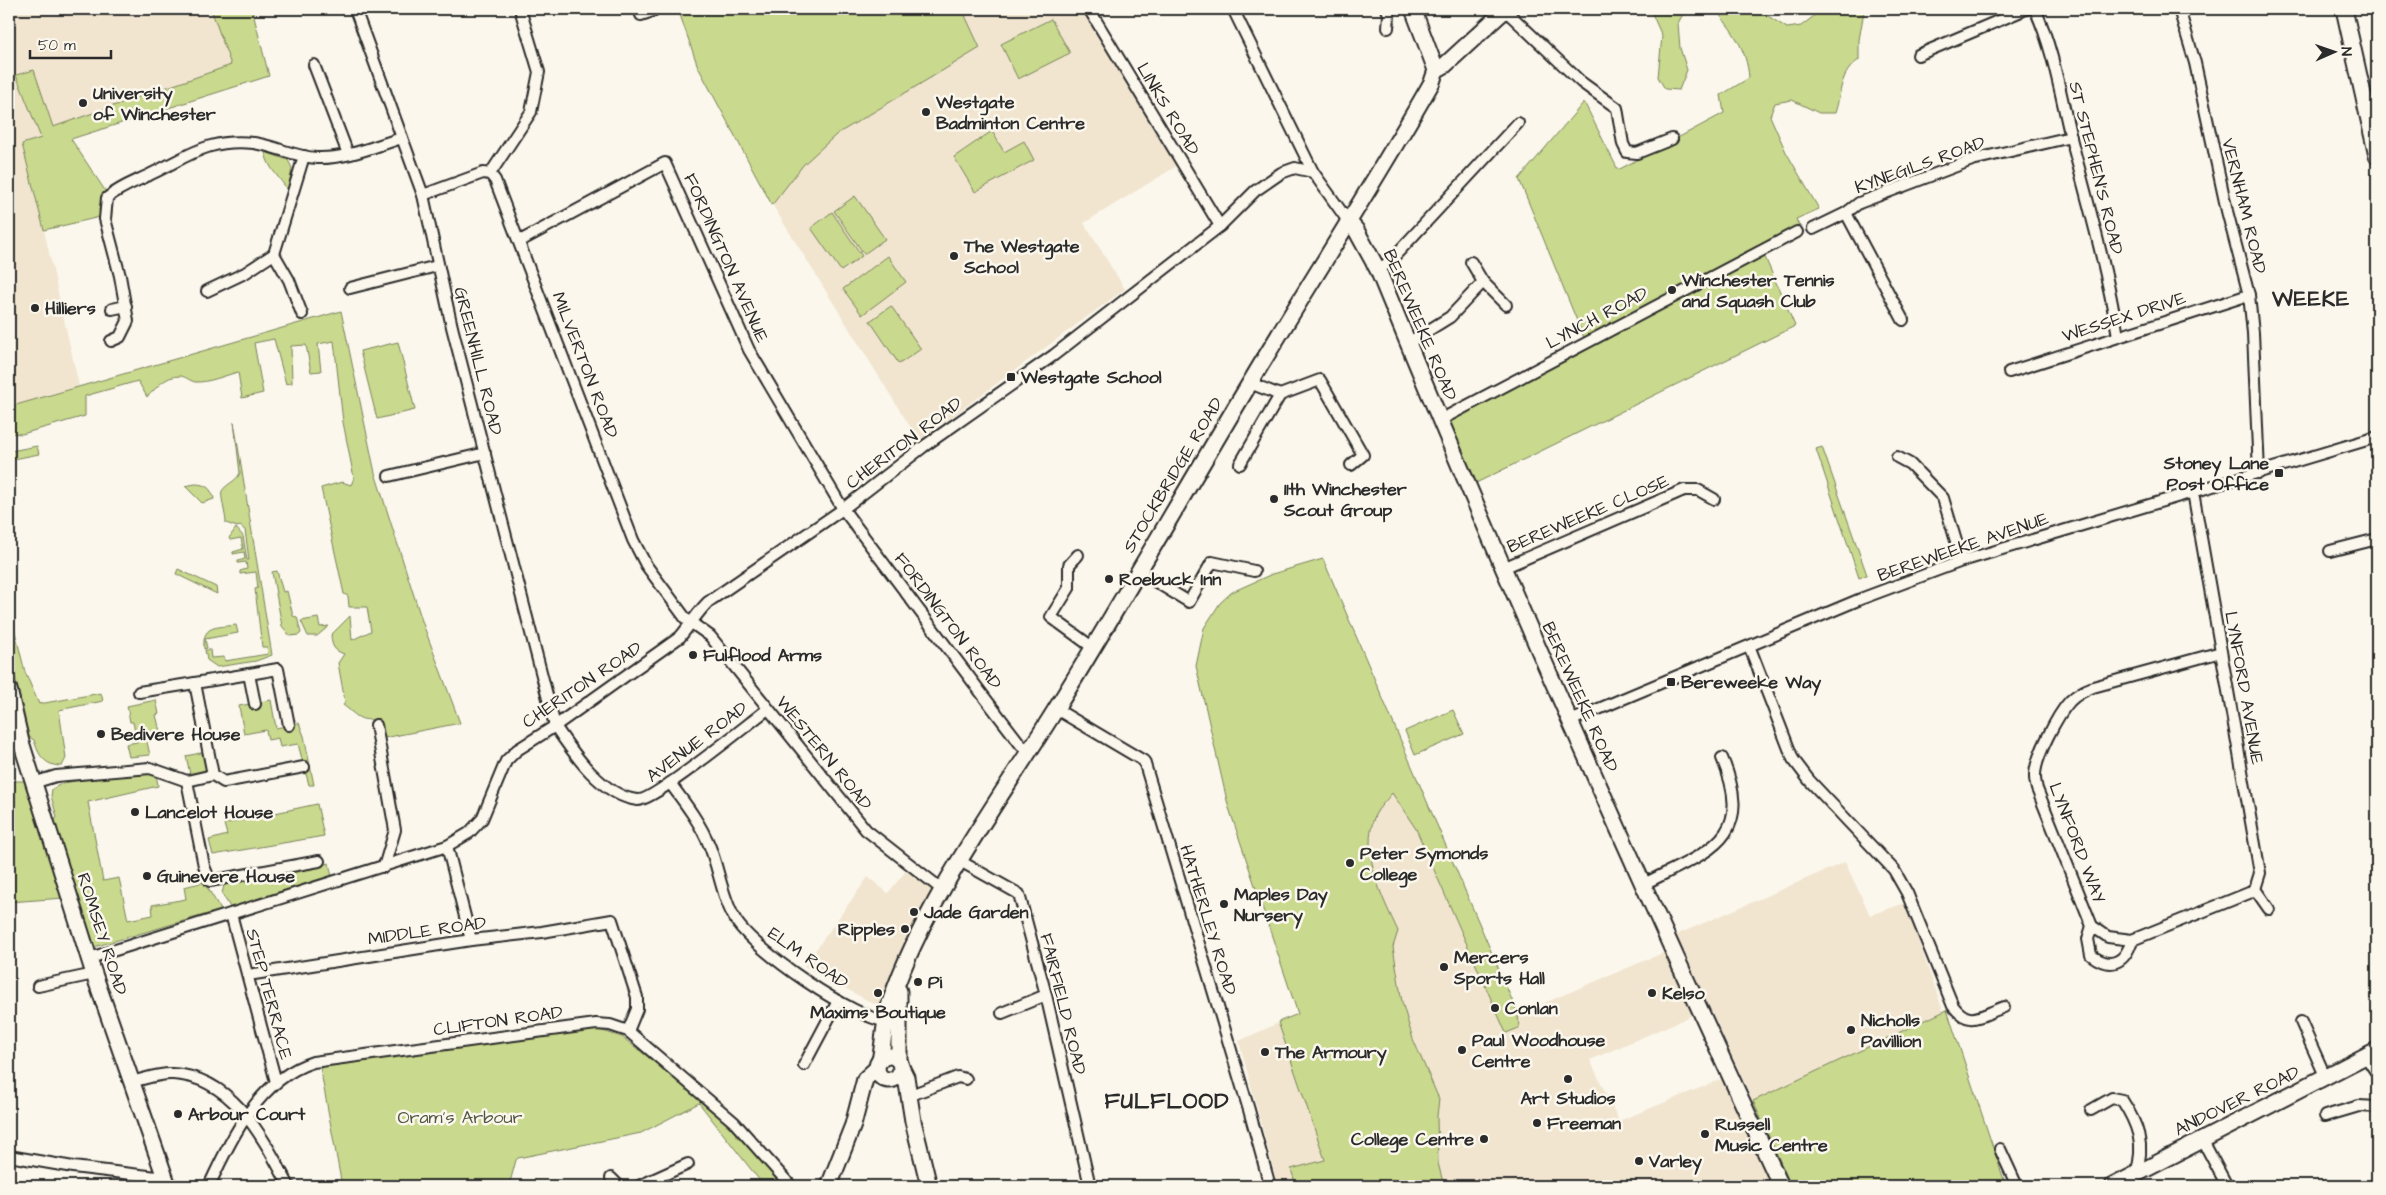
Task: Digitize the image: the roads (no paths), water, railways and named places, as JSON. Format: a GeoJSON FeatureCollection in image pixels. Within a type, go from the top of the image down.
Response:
{"type":"FeatureCollection","features":[{"type":"Feature","properties":{"kind":"main road"},"geometry":{"type":"LineString","coordinates":[[1413,9],[1436,70]]}},
{"type":"Feature","properties":{"kind":"main road","name":"STOCKBRIDGE ROAD"},"geometry":{"type":"LineString","coordinates":[[908,1096],[902,1087],[883,1072],[899,982],[915,942],[960,861],[1056,709],[1418,106],[1436,70],[1445,65],[1506,9]]}},
{"type":"Feature","properties":{"kind":"main road"},"geometry":{"type":"LineString","coordinates":[[2344,9],[2377,156]]}},
{"type":"Feature","properties":{"kind":"main road","name":"BEREWEEKE ROAD"},"geometry":{"type":"LineString","coordinates":[[1348,221],[1356,230],[1378,270],[1503,568],[1570,721],[1782,1186]]}},
{"type":"Feature","properties":{"kind":"main road","name":"ROMSEY ROAD"},"geometry":{"type":"LineString","coordinates":[[9,690],[33,783],[94,974],[166,1182]]}},
{"type":"Feature","properties":{"kind":"main road","name":"STOCKBRIDGE ROAD"},"geometry":{"type":"LineString","coordinates":[[893,1022],[900,1064],[906,1077],[908,1096],[930,1186]]}},
{"type":"Feature","properties":{"kind":"main road"},"geometry":{"type":"LineString","coordinates":[[2373,1053],[2377,1069]]}},
{"type":"Feature","properties":{"kind":"main road","name":"ANDOVER ROAD"},"geometry":{"type":"LineString","coordinates":[[2113,1186],[2134,1178],[2202,1140],[2373,1053]]}},
{"type":"Feature","properties":{"kind":"main road"},"geometry":{"type":"LineString","coordinates":[[829,1186],[857,1110],[865,1079],[883,1072],[900,1073],[900,1064],[889,1056],[883,1072]]}},
{"type":"Feature","properties":{"kind":"street","name":"GREENHILL ROAD"},"geometry":{"type":"LineString","coordinates":[[355,9],[423,195],[437,266],[555,726]]}},
{"type":"Feature","properties":{"kind":"street"},"geometry":{"type":"LineString","coordinates":[[638,9],[641,15],[653,11]]}},
{"type":"Feature","properties":{"kind":"street"},"geometry":{"type":"LineString","coordinates":[[1233,9],[1313,172],[1348,221]]}},
{"type":"Feature","properties":{"kind":"street"},"geometry":{"type":"LineString","coordinates":[[1387,9],[1389,15],[1388,28]]}},
{"type":"Feature","properties":{"kind":"street"},"geometry":{"type":"LineString","coordinates":[[1506,9],[1581,82],[1617,108],[1623,144],[1627,152],[1637,152],[1672,138]]}},
{"type":"Feature","properties":{"kind":"street"},"geometry":{"type":"LineString","coordinates":[[1918,56],[2028,9],[2036,9]]}},
{"type":"Feature","properties":{"kind":"street","name":"ST STEPHEN'S ROAD"},"geometry":{"type":"LineString","coordinates":[[2036,9],[2044,28],[2112,300],[2118,336]]}},
{"type":"Feature","properties":{"kind":"street","name":"VERNHAM ROAD"},"geometry":{"type":"LineString","coordinates":[[2179,9],[2195,64],[2227,210],[2249,295],[2253,333],[2258,473]]}},
{"type":"Feature","properties":{"kind":"street"},"geometry":{"type":"LineString","coordinates":[[423,195],[483,173],[490,174],[530,112],[539,72],[524,10]]}},
{"type":"Feature","properties":{"kind":"street","name":"LINKS ROAD"},"geometry":{"type":"LineString","coordinates":[[1092,10],[1220,226]]}},
{"type":"Feature","properties":{"kind":"street"},"geometry":{"type":"LineString","coordinates":[[314,65],[348,154]]}},
{"type":"Feature","properties":{"kind":"street"},"geometry":{"type":"LineString","coordinates":[[1378,270],[1389,262],[1518,123]]}},
{"type":"Feature","properties":{"kind":"street","name":"KYNEGILS ROAD"},"geometry":{"type":"LineString","coordinates":[[1813,229],[1859,203],[1972,160],[2071,137]]}},
{"type":"Feature","properties":{"kind":"street"},"geometry":{"type":"LineString","coordinates":[[111,341],[120,337],[128,321],[105,219],[107,198],[118,189],[152,174],[179,158],[219,143],[256,143],[304,156],[331,157],[402,138]]}},
{"type":"Feature","properties":{"kind":"street"},"geometry":{"type":"LineString","coordinates":[[207,291],[245,273],[274,254],[304,156]]}},
{"type":"Feature","properties":{"kind":"street","name":"FORDINGTON AVENUE"},"geometry":{"type":"LineString","coordinates":[[520,241],[665,163],[749,350],[843,509]]}},
{"type":"Feature","properties":{"kind":"street","name":"CHERITON ROAD"},"geometry":{"type":"LineString","coordinates":[[90,958],[384,867],[447,846],[469,833],[482,820],[490,805],[506,761],[525,743],[555,726],[680,637],[692,624],[697,612],[708,602],[843,509],[923,447],[1054,356],[1220,226],[1255,191],[1281,173],[1295,168],[1313,172]]}},
{"type":"Feature","properties":{"kind":"street","name":"MILVERTON ROAD"},"geometry":{"type":"LineString","coordinates":[[490,174],[502,196],[520,241],[638,551],[646,566],[692,624]]}},
{"type":"Feature","properties":{"kind":"street"},"geometry":{"type":"LineString","coordinates":[[1846,212],[1903,320]]}},
{"type":"Feature","properties":{"kind":"street","name":"LYNCH ROAD"},"geometry":{"type":"LineString","coordinates":[[1440,420],[1797,232]]}},
{"type":"Feature","properties":{"kind":"street"},"geometry":{"type":"LineString","coordinates":[[274,254],[289,280],[302,314]]}},
{"type":"Feature","properties":{"kind":"street"},"geometry":{"type":"LineString","coordinates":[[1471,262],[1483,282],[1506,305]]}},
{"type":"Feature","properties":{"kind":"street"},"geometry":{"type":"LineString","coordinates":[[350,288],[437,266]]}},
{"type":"Feature","properties":{"kind":"street"},"geometry":{"type":"LineString","coordinates":[[1408,344],[1450,316],[1483,282]]}},
{"type":"Feature","properties":{"kind":"street","name":"WESSEX DRIVE"},"geometry":{"type":"LineString","coordinates":[[2008,372],[2249,295]]}},
{"type":"Feature","properties":{"kind":"street"},"geometry":{"type":"LineString","coordinates":[[112,309],[126,306]]}},
{"type":"Feature","properties":{"kind":"street"},"geometry":{"type":"LineString","coordinates":[[1240,464],[1280,395],[1320,380],[1363,455],[1351,465]]}},
{"type":"Feature","properties":{"kind":"street"},"geometry":{"type":"LineString","coordinates":[[1250,383],[1280,395]]}},
{"type":"Feature","properties":{"kind":"street","name":"BEREWEEKE AVENUE"},"geometry":{"type":"LineString","coordinates":[[1570,721],[1750,648],[1863,598],[1962,561],[2377,437]]}},
{"type":"Feature","properties":{"kind":"street"},"geometry":{"type":"LineString","coordinates":[[389,476],[485,453]]}},
{"type":"Feature","properties":{"kind":"street"},"geometry":{"type":"LineString","coordinates":[[1898,457],[1910,464],[1943,498],[1962,561]]}},
{"type":"Feature","properties":{"kind":"street","name":"BEREWEEKE CLOSE"},"geometry":{"type":"LineString","coordinates":[[1503,568],[1684,490],[1698,490],[1714,500]]}},
{"type":"Feature","properties":{"kind":"street","name":"LYNFORD AVENUE"},"geometry":{"type":"LineString","coordinates":[[2193,492],[2260,874],[2255,889]]}},
{"type":"Feature","properties":{"kind":"street","name":"FORDINGTON ROAD"},"geometry":{"type":"LineString","coordinates":[[843,509],[1021,745],[1029,750]]}},
{"type":"Feature","properties":{"kind":"street"},"geometry":{"type":"LineString","coordinates":[[2330,551],[2377,539]]}},
{"type":"Feature","properties":{"kind":"street"},"geometry":{"type":"LineString","coordinates":[[1078,555],[1069,565],[1069,588],[1051,617],[1092,647]]}},
{"type":"Feature","properties":{"kind":"street"},"geometry":{"type":"LineString","coordinates":[[1138,571],[1189,602],[1212,562],[1254,571]]}},
{"type":"Feature","properties":{"kind":"street","name":"WESTERN ROAD"},"geometry":{"type":"LineString","coordinates":[[692,624],[710,636],[866,830],[944,891]]}},
{"type":"Feature","properties":{"kind":"street"},"geometry":{"type":"LineString","coordinates":[[1750,648],[1793,758],[1809,780],[1894,870],[1906,893],[1952,1006],[1962,1017],[1972,1019],[2004,1006]]}},
{"type":"Feature","properties":{"kind":"street","name":"LYNFORD WAY"},"geometry":{"type":"LineString","coordinates":[[2222,652],[2080,692],[2069,702],[2050,734],[2037,763],[2036,783],[2092,926],[2108,937],[2132,940],[2255,889]]}},
{"type":"Feature","properties":{"kind":"street"},"geometry":{"type":"LineString","coordinates":[[140,692],[278,669],[289,725]]}},
{"type":"Feature","properties":{"kind":"street"},"geometry":{"type":"LineString","coordinates":[[250,674],[255,704]]}},
{"type":"Feature","properties":{"kind":"street"},"geometry":{"type":"LineString","coordinates":[[195,683],[213,775]]}},
{"type":"Feature","properties":{"kind":"street","name":"AVENUE ROAD"},"geometry":{"type":"LineString","coordinates":[[555,726],[574,754],[599,780],[628,798],[643,800],[670,783],[768,709]]}},
{"type":"Feature","properties":{"kind":"street","name":"HATHERLEY ROAD"},"geometry":{"type":"LineString","coordinates":[[1056,709],[1144,761],[1270,1186]]}},
{"type":"Feature","properties":{"kind":"street"},"geometry":{"type":"LineString","coordinates":[[376,725],[394,830],[384,867]]}},
{"type":"Feature","properties":{"kind":"street"},"geometry":{"type":"LineString","coordinates":[[1644,884],[1719,843],[1728,831],[1735,802],[1730,777],[1722,758]]}},
{"type":"Feature","properties":{"kind":"street"},"geometry":{"type":"LineString","coordinates":[[33,783],[56,776],[150,768],[187,781],[213,775],[224,782],[304,767]]}},
{"type":"Feature","properties":{"kind":"street"},"geometry":{"type":"LineString","coordinates":[[187,781],[204,866],[210,881],[318,861]]}},
{"type":"Feature","properties":{"kind":"street","name":"ELM ROAD"},"geometry":{"type":"LineString","coordinates":[[670,783],[692,814],[710,846],[735,919],[741,926],[758,944],[783,965],[838,1001],[868,1015],[893,1022]]}},
{"type":"Feature","properties":{"kind":"street"},"geometry":{"type":"LineString","coordinates":[[447,846],[472,940]]}},
{"type":"Feature","properties":{"kind":"street","name":"FAIRFIELD ROAD"},"geometry":{"type":"LineString","coordinates":[[960,861],[1019,894],[1046,995],[1090,1186]]}},
{"type":"Feature","properties":{"kind":"street"},"geometry":{"type":"LineString","coordinates":[[2255,889],[2269,909]]}},
{"type":"Feature","properties":{"kind":"street","name":"STEP TERRACE"},"geometry":{"type":"LineString","coordinates":[[231,914],[276,1082]]}},
{"type":"Feature","properties":{"kind":"street","name":"MIDDLE ROAD"},"geometry":{"type":"LineString","coordinates":[[248,975],[612,920],[637,997],[637,1009],[628,1031]]}},
{"type":"Feature","properties":{"kind":"street","name":"LYNFORD WAY"},"geometry":{"type":"LineString","coordinates":[[2092,926],[2088,939],[2091,955],[2107,963],[2114,963],[2124,956],[2132,940]]}},
{"type":"Feature","properties":{"kind":"street"},"geometry":{"type":"LineString","coordinates":[[38,986],[94,974]]}},
{"type":"Feature","properties":{"kind":"street"},"geometry":{"type":"LineString","coordinates":[[1002,1013],[1046,995]]}},
{"type":"Feature","properties":{"kind":"street"},"geometry":{"type":"LineString","coordinates":[[804,1066],[838,1001]]}},
{"type":"Feature","properties":{"kind":"street"},"geometry":{"type":"LineString","coordinates":[[2301,1022],[2326,1078]]}},
{"type":"Feature","properties":{"kind":"street","name":"CLIFTON ROAD"},"geometry":{"type":"LineString","coordinates":[[209,1186],[234,1135],[247,1115],[276,1082],[301,1066],[313,1062],[596,1024],[610,1025],[628,1031],[734,1122],[791,1186]]}},
{"type":"Feature","properties":{"kind":"street"},"geometry":{"type":"LineString","coordinates":[[132,1082],[161,1075],[184,1076],[215,1088],[247,1115],[289,1186]]}},
{"type":"Feature","properties":{"kind":"street"},"geometry":{"type":"LineString","coordinates":[[908,1096],[958,1077],[966,1079]]}},
{"type":"Feature","properties":{"kind":"street"},"geometry":{"type":"LineString","coordinates":[[2091,1110],[2112,1098],[2122,1100],[2140,1136],[2139,1164],[2134,1178]]}},
{"type":"Feature","properties":{"kind":"street"},"geometry":{"type":"LineString","coordinates":[[2325,1116],[2359,1106],[2377,1107]]}},
{"type":"Feature","properties":{"kind":"street"},"geometry":{"type":"LineString","coordinates":[[2202,1140],[2227,1186]]}},
{"type":"Feature","properties":{"kind":"street"},"geometry":{"type":"LineString","coordinates":[[2000,1149],[2017,1186]]}},
{"type":"Feature","properties":{"kind":"street"},"geometry":{"type":"LineString","coordinates":[[9,1156],[166,1182]]}},
{"type":"Feature","properties":{"kind":"street"},"geometry":{"type":"LineString","coordinates":[[639,1186],[688,1164]]}},
{"type":"Feature","properties":{"kind":"street"},"geometry":{"type":"LineString","coordinates":[[611,1178],[619,1186]]}},
{"type":"Feature","properties":{"kind":"place","name":"University of Winchester"},"geometry":{"type":"Point","coordinates":[83,103]}},
{"type":"Feature","properties":{"kind":"place","name":"Westgate Badminton Centre"},"geometry":{"type":"Point","coordinates":[926,112]}},
{"type":"Feature","properties":{"kind":"place","name":"The Westgate School"},"geometry":{"type":"Point","coordinates":[954,256]}},
{"type":"Feature","properties":{"kind":"place","name":"Winchester Tennis and Squash Club"},"geometry":{"type":"Point","coordinates":[1672,290]}},
{"type":"Feature","properties":{"kind":"place","name":"Hilliers"},"geometry":{"type":"Point","coordinates":[35,308]}},
{"type":"Feature","properties":{"kind":"place","name":"Westgate School"},"geometry":{"type":"Point","coordinates":[1011,377]}},
{"type":"Feature","properties":{"kind":"place","name":"Stoney Lane Post Office"},"geometry":{"type":"Point","coordinates":[2279,473]}},
{"type":"Feature","properties":{"kind":"place","name":"11th Winchester Scout Group"},"geometry":{"type":"Point","coordinates":[1274,499]}},
{"type":"Feature","properties":{"kind":"place","name":"Roebuck Inn"},"geometry":{"type":"Point","coordinates":[1109,579]}},
{"type":"Feature","properties":{"kind":"place","name":"Fulflood Arms"},"geometry":{"type":"Point","coordinates":[693,655]}},
{"type":"Feature","properties":{"kind":"place","name":"Bereweeke Way"},"geometry":{"type":"Point","coordinates":[1671,682]}},
{"type":"Feature","properties":{"kind":"place","name":"Bedivere House"},"geometry":{"type":"Point","coordinates":[101,734]}},
{"type":"Feature","properties":{"kind":"place","name":"Lancelot House"},"geometry":{"type":"Point","coordinates":[135,812]}},
{"type":"Feature","properties":{"kind":"place","name":"Peter Symonds College"},"geometry":{"type":"Point","coordinates":[1350,863]}},
{"type":"Feature","properties":{"kind":"place","name":"Guinevere House"},"geometry":{"type":"Point","coordinates":[147,876]}},
{"type":"Feature","properties":{"kind":"place","name":"Maples Day Nursery"},"geometry":{"type":"Point","coordinates":[1224,904]}},
{"type":"Feature","properties":{"kind":"place","name":"Jade Garden"},"geometry":{"type":"Point","coordinates":[914,912]}},
{"type":"Feature","properties":{"kind":"place","name":"Ripples"},"geometry":{"type":"Point","coordinates":[905,929]}},
{"type":"Feature","properties":{"kind":"place","name":"Mercers Sports Hall"},"geometry":{"type":"Point","coordinates":[1444,967]}},
{"type":"Feature","properties":{"kind":"place","name":"Pi"},"geometry":{"type":"Point","coordinates":[918,982]}},
{"type":"Feature","properties":{"kind":"place","name":"Maxims Boutique"},"geometry":{"type":"Point","coordinates":[878,993]}},
{"type":"Feature","properties":{"kind":"place","name":"Kelso"},"geometry":{"type":"Point","coordinates":[1652,993]}},
{"type":"Feature","properties":{"kind":"place","name":"Conlan"},"geometry":{"type":"Point","coordinates":[1495,1008]}},
{"type":"Feature","properties":{"kind":"place","name":"Nicholls Pavillion"},"geometry":{"type":"Point","coordinates":[1851,1030]}},
{"type":"Feature","properties":{"kind":"place","name":"Paul Woodhouse Centre"},"geometry":{"type":"Point","coordinates":[1462,1050]}},
{"type":"Feature","properties":{"kind":"place","name":"The Armoury"},"geometry":{"type":"Point","coordinates":[1265,1052]}},
{"type":"Feature","properties":{"kind":"place","name":"Art Studios"},"geometry":{"type":"Point","coordinates":[1568,1079]}},
{"type":"Feature","properties":{"kind":"place","name":"Arbour Court"},"geometry":{"type":"Point","coordinates":[178,1114]}},
{"type":"Feature","properties":{"kind":"place","name":"Freeman"},"geometry":{"type":"Point","coordinates":[1537,1123]}},
{"type":"Feature","properties":{"kind":"place","name":"Russell Music Centre"},"geometry":{"type":"Point","coordinates":[1705,1134]}},
{"type":"Feature","properties":{"kind":"place","name":"College Centre"},"geometry":{"type":"Point","coordinates":[1484,1139]}},
{"type":"Feature","properties":{"kind":"place","name":"Varley"},"geometry":{"type":"Point","coordinates":[1639,1161]}},
{"type":"Feature","properties":{"kind":"district","name":"WEEKE"},"geometry":{"type":"Point","coordinates":[2311,299]}},
{"type":"Feature","properties":{"kind":"district","name":"FULFLOOD"},"geometry":{"type":"Point","coordinates":[1167,1101]}},
{"type":"Feature","properties":{"kind":"park label","name":"Oram's Arbour"},"geometry":{"type":"Point","coordinates":[460,1117]}}]}
